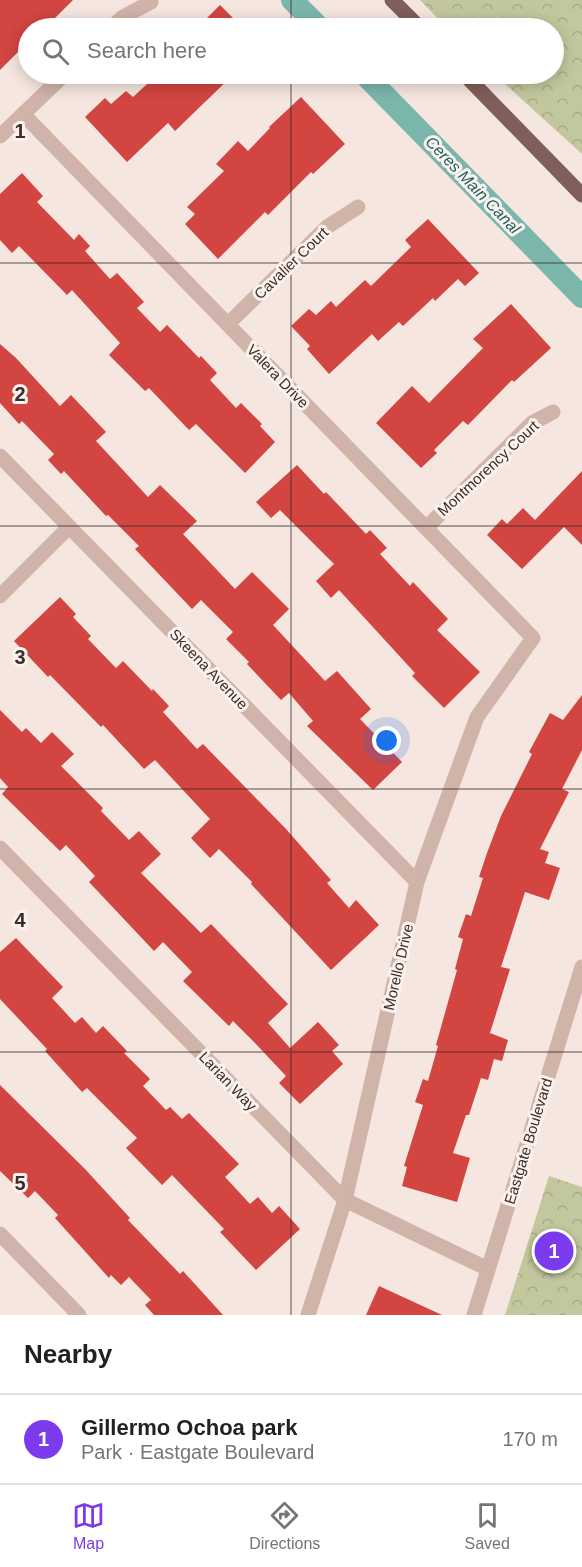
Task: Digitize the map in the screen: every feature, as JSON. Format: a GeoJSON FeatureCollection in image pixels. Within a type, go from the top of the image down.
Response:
{"type":"FeatureCollection","features":[{"type":"Feature","properties":{"kind":"main road"},"geometry":{"type":"LineString","coordinates":[[392,0],[410,18]]}},
{"type":"Feature","properties":{"kind":"main road"},"geometry":{"type":"LineString","coordinates":[[474,84],[582,195]]}},
{"type":"Feature","properties":{"kind":"street"},"geometry":{"type":"LineString","coordinates":[[122,18],[151,2]]}},
{"type":"Feature","properties":{"kind":"street"},"geometry":{"type":"LineString","coordinates":[[0,136],[54,84]]}},
{"type":"Feature","properties":{"kind":"street","name":"Valera Drive"},"geometry":{"type":"LineString","coordinates":[[23,114],[533,638]]}},
{"type":"Feature","properties":{"kind":"street","name":"Cavalier Court"},"geometry":{"type":"LineString","coordinates":[[228,324],[327,227],[358,207]]}},
{"type":"Feature","properties":{"kind":"street","name":"Montmorency Court"},"geometry":{"type":"LineString","coordinates":[[426,528],[532,423],[553,412]]}},
{"type":"Feature","properties":{"kind":"street","name":"Skeena Avenue"},"geometry":{"type":"LineString","coordinates":[[0,456],[417,882]]}},
{"type":"Feature","properties":{"kind":"street"},"geometry":{"type":"LineString","coordinates":[[0,596],[69,527]]}},
{"type":"Feature","properties":{"kind":"street","name":"Morello Drive"},"geometry":{"type":"LineString","coordinates":[[308,1315],[345,1200],[417,882],[477,717],[533,638]]}},
{"type":"Feature","properties":{"kind":"street","name":"Larian Way"},"geometry":{"type":"LineString","coordinates":[[0,848],[345,1200],[488,1269]]}},
{"type":"Feature","properties":{"kind":"street","name":"Eastgate Boulevard"},"geometry":{"type":"LineString","coordinates":[[474,1315],[582,967]]}},
{"type":"Feature","properties":{"kind":"street"},"geometry":{"type":"LineString","coordinates":[[0,1234],[79,1315]]}},
{"type":"Feature","properties":{"kind":"green space"},"geometry":{"type":"Polygon","coordinates":[[[420,0],[582,0],[582,154],[505,84],[564,84],[564,18],[437,18],[420,0]]]}},
{"type":"Feature","properties":{"kind":"green space"},"geometry":{"type":"Polygon","coordinates":[[[549,1176],[582,1187],[582,1315],[505,1315],[549,1176]]]}},
{"type":"Feature","properties":{"kind":"building"},"geometry":{"type":"Polygon","coordinates":[[[0,0],[73,0],[55,18],[18,18],[18,52],[0,70],[0,0]]]}},
{"type":"Feature","properties":{"kind":"building"},"geometry":{"type":"Polygon","coordinates":[[[220,5],[233,18],[207,18],[220,5]]]}},
{"type":"Feature","properties":{"kind":"building"},"geometry":{"type":"Polygon","coordinates":[[[147,84],[224,84],[175,131],[168,123],[127,162],[85,117],[105,98],[111,104],[126,91],[133,97],[147,84]]]}},
{"type":"Feature","properties":{"kind":"building"},"geometry":{"type":"Polygon","coordinates":[[[301,97],[345,144],[313,174],[311,172],[268,215],[265,212],[218,259],[185,224],[195,214],[187,207],[224,171],[216,164],[238,141],[248,151],[269,127],[301,97]]]}},
{"type":"Feature","properties":{"kind":"building"},"geometry":{"type":"Polygon","coordinates":[[[22,173],[43,196],[37,202],[74,240],[79,234],[90,246],[85,251],[110,279],[117,273],[144,302],[137,308],[160,332],[167,325],[199,358],[201,356],[217,373],[210,380],[236,408],[241,403],[262,424],[260,426],[275,442],[245,473],[196,424],[189,430],[149,388],[145,391],[109,355],[120,343],[72,290],[67,295],[19,246],[12,253],[0,240],[0,194],[22,173]]]}},
{"type":"Feature","properties":{"kind":"building"},"geometry":{"type":"Polygon","coordinates":[[[428,219],[479,273],[465,286],[458,279],[403,326],[399,322],[378,341],[372,334],[329,374],[307,349],[310,346],[291,326],[309,309],[316,315],[331,301],[336,307],[365,280],[371,286],[411,247],[405,240],[428,219]]]}},
{"type":"Feature","properties":{"kind":"building"},"geometry":{"type":"Polygon","coordinates":[[[511,304],[551,348],[514,382],[512,380],[468,425],[463,421],[434,450],[437,453],[421,468],[376,423],[412,386],[429,403],[483,348],[473,339],[511,304]]]}},
{"type":"Feature","properties":{"kind":"building"},"geometry":{"type":"Polygon","coordinates":[[[0,344],[60,406],[71,395],[106,432],[96,441],[148,497],[160,485],[197,521],[183,534],[235,589],[252,572],[289,609],[273,625],[325,681],[337,671],[371,709],[360,719],[402,762],[373,790],[307,726],[313,721],[289,693],[281,700],[247,664],[249,662],[226,639],[233,632],[201,600],[192,609],[135,549],[139,546],[108,515],[106,516],[64,471],[61,474],[48,460],[54,454],[22,421],[19,424],[0,403],[0,344]]]}},
{"type":"Feature","properties":{"kind":"building"},"geometry":{"type":"Polygon","coordinates":[[[297,465],[366,534],[370,530],[387,548],[380,554],[410,586],[413,582],[448,619],[437,630],[480,672],[444,708],[412,676],[415,673],[339,590],[331,598],[316,581],[334,564],[280,510],[271,518],[256,502],[297,465]]]}},
{"type":"Feature","properties":{"kind":"building"},"geometry":{"type":"Polygon","coordinates":[[[582,471],[582,545],[564,527],[522,569],[487,535],[502,519],[507,524],[523,508],[535,520],[582,471]]]}},
{"type":"Feature","properties":{"kind":"building"},"geometry":{"type":"Polygon","coordinates":[[[60,597],[76,614],[73,617],[91,636],[88,639],[116,668],[123,661],[152,691],[153,689],[169,706],[163,712],[197,749],[203,744],[286,829],[331,880],[327,883],[349,908],[356,900],[379,925],[331,970],[251,884],[252,882],[219,849],[210,858],[191,838],[210,819],[155,760],[144,769],[103,725],[101,727],[50,675],[48,677],[14,641],[60,597]]]}},
{"type":"Feature","properties":{"kind":"building"},"geometry":{"type":"Polygon","coordinates":[[[582,695],[582,750],[562,789],[569,792],[540,849],[549,852],[545,863],[560,868],[549,900],[525,892],[501,967],[510,969],[490,1033],[508,1040],[502,1061],[494,1059],[488,1080],[481,1078],[453,1153],[470,1158],[457,1202],[402,1186],[407,1167],[404,1166],[423,1105],[415,1102],[423,1079],[428,1081],[457,970],[455,969],[463,939],[458,937],[466,914],[471,916],[483,878],[479,877],[487,853],[501,816],[532,754],[529,752],[550,713],[563,720],[582,695]]]}},
{"type":"Feature","properties":{"kind":"building"},"geometry":{"type":"Polygon","coordinates":[[[0,710],[22,732],[26,728],[41,743],[52,732],[74,754],[61,766],[103,808],[101,811],[129,840],[139,831],[161,854],[141,873],[201,933],[211,924],[288,1004],[268,1023],[290,1048],[318,1022],[339,1045],[332,1051],[343,1064],[300,1104],[279,1083],[286,1076],[255,1043],[233,1021],[229,1026],[183,981],[192,972],[163,942],[154,951],[89,882],[95,876],[66,845],[60,851],[2,794],[8,787],[0,778],[0,710]]]}},
{"type":"Feature","properties":{"kind":"building"},"geometry":{"type":"Polygon","coordinates":[[[16,938],[63,987],[52,998],[75,1023],[82,1017],[96,1033],[103,1026],[127,1051],[124,1053],[150,1079],[143,1086],[166,1110],[170,1107],[182,1119],[189,1113],[239,1164],[225,1177],[250,1204],[258,1197],[272,1213],[279,1206],[300,1229],[256,1270],[220,1232],[224,1229],[172,1175],[162,1185],[126,1148],[137,1138],[87,1088],[82,1092],[45,1051],[47,1049],[0,999],[0,952],[16,938]]]}},
{"type":"Feature","properties":{"kind":"building"},"geometry":{"type":"Polygon","coordinates":[[[0,1085],[85,1169],[130,1218],[128,1220],[180,1274],[183,1271],[223,1315],[154,1315],[145,1305],[151,1300],[129,1277],[121,1285],[111,1275],[109,1278],[55,1218],[58,1215],[35,1191],[28,1198],[0,1171],[0,1085]]]}},
{"type":"Feature","properties":{"kind":"building"},"geometry":{"type":"Polygon","coordinates":[[[379,1286],[442,1315],[366,1315],[379,1286]]]}},
{"type":"Feature","properties":{"kind":"waterway","name":"Ceres Main Canal"},"geometry":{"type":"LineString","coordinates":[[292,0],[310,18]]}},
{"type":"Feature","properties":{"kind":"waterway","name":"Ceres Main Canal"},"geometry":{"type":"LineString","coordinates":[[374,84],[582,297]]}},
{"type":"Feature","properties":{"kind":"place","name":"Gillermo Ochoa park"},"geometry":{"type":"Point","coordinates":[554,1251]}}]}
